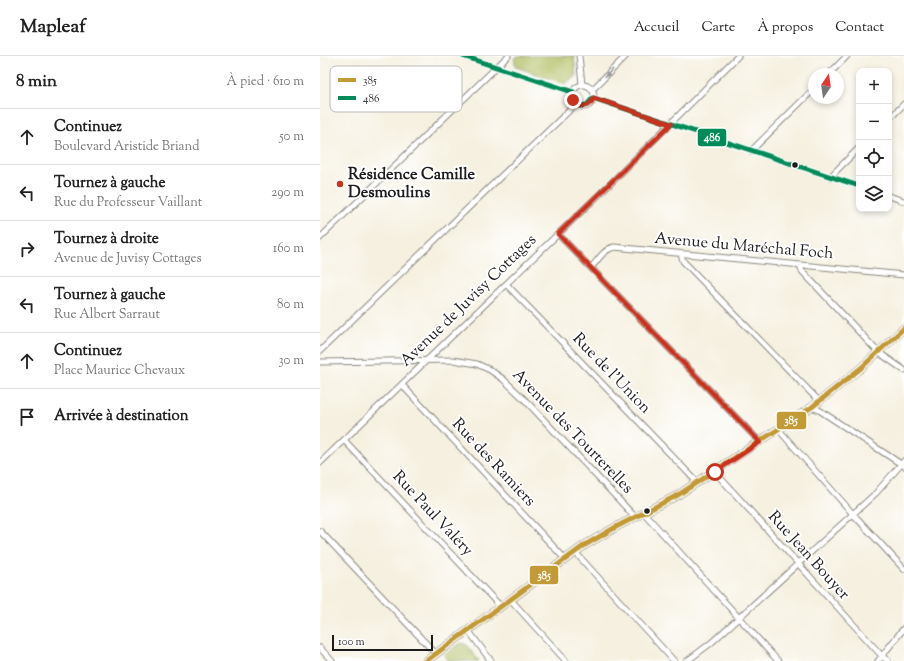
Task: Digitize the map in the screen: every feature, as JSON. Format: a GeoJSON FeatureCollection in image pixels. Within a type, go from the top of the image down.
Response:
{"type":"FeatureCollection","features":[{"type":"Feature","properties":{"kind":"main road"},"geometry":{"type":"LineString","coordinates":[[426,661],[575,552],[598,537],[698,483],[820,402],[904,328]]}},
{"type":"Feature","properties":{"kind":"street"},"geometry":{"type":"LineString","coordinates":[[463,56],[573,92]]}},
{"type":"Feature","properties":{"kind":"street"},"geometry":{"type":"LineString","coordinates":[[462,101],[508,56]]}},
{"type":"Feature","properties":{"kind":"street"},"geometry":{"type":"LineString","coordinates":[[579,56],[582,84]]}},
{"type":"Feature","properties":{"kind":"street"},"geometry":{"type":"LineString","coordinates":[[592,90],[626,56]]}},
{"type":"Feature","properties":{"kind":"street","name":"Avenue de Juvisy Cottages"},"geometry":{"type":"LineString","coordinates":[[320,463],[671,124],[738,56]]}},
{"type":"Feature","properties":{"kind":"street"},"geometry":{"type":"LineString","coordinates":[[835,68],[847,56]]}},
{"type":"Feature","properties":{"kind":"street"},"geometry":{"type":"LineString","coordinates":[[582,84],[586,85],[592,90],[594,98],[590,104],[584,107],[576,104],[572,97],[577,86],[582,84]]}},
{"type":"Feature","properties":{"kind":"street"},"geometry":{"type":"LineString","coordinates":[[751,151],[808,95]]}},
{"type":"Feature","properties":{"kind":"street"},"geometry":{"type":"LineString","coordinates":[[594,98],[856,185]]}},
{"type":"Feature","properties":{"kind":"street"},"geometry":{"type":"LineString","coordinates":[[320,351],[576,104]]}},
{"type":"Feature","properties":{"kind":"street"},"geometry":{"type":"LineString","coordinates":[[892,116],[904,104]]}},
{"type":"Feature","properties":{"kind":"street"},"geometry":{"type":"LineString","coordinates":[[320,238],[451,112]]}},
{"type":"Feature","properties":{"kind":"street"},"geometry":{"type":"LineString","coordinates":[[830,177],[856,151]]}},
{"type":"Feature","properties":{"kind":"street"},"geometry":{"type":"LineString","coordinates":[[892,197],[904,201]]}},
{"type":"Feature","properties":{"kind":"street"},"geometry":{"type":"LineString","coordinates":[[558,234],[760,442]]}},
{"type":"Feature","properties":{"kind":"street","name":"Avenue du Maréchal Foch"},"geometry":{"type":"LineString","coordinates":[[591,268],[604,252],[614,247],[904,275]]}},
{"type":"Feature","properties":{"kind":"street"},"geometry":{"type":"LineString","coordinates":[[681,254],[683,261],[820,402]]}},
{"type":"Feature","properties":{"kind":"street"},"geometry":{"type":"LineString","coordinates":[[800,265],[802,272],[878,352],[904,370]]}},
{"type":"Feature","properties":{"kind":"street","name":"Rue de l'Union"},"geometry":{"type":"LineString","coordinates":[[506,284],[698,483]]}},
{"type":"Feature","properties":{"kind":"street","name":"Avenue des Tourterelles"},"geometry":{"type":"LineString","coordinates":[[320,362],[453,360],[464,361],[490,370],[503,379],[525,400],[635,517]]}},
{"type":"Feature","properties":{"kind":"street","name":"Rue des Ramiers"},"geometry":{"type":"LineString","coordinates":[[402,385],[565,559]]}},
{"type":"Feature","properties":{"kind":"street"},"geometry":{"type":"LineString","coordinates":[[687,661],[711,643],[853,514],[881,488],[903,464],[812,407]]}},
{"type":"Feature","properties":{"kind":"street"},"geometry":{"type":"LineString","coordinates":[[779,430],[904,569]]}},
{"type":"Feature","properties":{"kind":"street","name":"Rue Paul Valéry"},"geometry":{"type":"LineString","coordinates":[[344,440],[500,606]]}},
{"type":"Feature","properties":{"kind":"street","name":"Rue Jean Bouyer"},"geometry":{"type":"LineString","coordinates":[[715,472],[888,661]]}},
{"type":"Feature","properties":{"kind":"street"},"geometry":{"type":"LineString","coordinates":[[644,513],[778,661]]}},
{"type":"Feature","properties":{"kind":"street"},"geometry":{"type":"LineString","coordinates":[[320,531],[436,654]]}},
{"type":"Feature","properties":{"kind":"street"},"geometry":{"type":"LineString","coordinates":[[575,552],[674,661]]}},
{"type":"Feature","properties":{"kind":"street"},"geometry":{"type":"LineString","coordinates":[[510,599],[566,661]]}},
{"type":"Feature","properties":{"kind":"street"},"geometry":{"type":"LineString","coordinates":[[878,661],[904,628]]}},
{"type":"Feature","properties":{"kind":"street"},"geometry":{"type":"LineString","coordinates":[[468,630],[491,661]]}},
{"type":"Feature","properties":{"kind":"street"},"geometry":{"type":"LineString","coordinates":[[320,648],[332,661]]}},
{"type":"Feature","properties":{"kind":"green space"},"geometry":{"type":"Polygon","coordinates":[[[517,56],[574,56],[576,76],[566,84],[516,67],[514,58],[517,56]]]}},
{"type":"Feature","properties":{"kind":"green space"},"geometry":{"type":"Polygon","coordinates":[[[461,643],[467,645],[479,661],[449,661],[444,655],[461,643]]]}},
{"type":"Feature","properties":{"kind":"transit line","name":"486"},"geometry":{"type":"LineString","coordinates":[[463,56],[573,92],[574,101],[579,106],[587,105],[593,98],[856,185]]}},
{"type":"Feature","properties":{"kind":"transit line","name":"385"},"geometry":{"type":"LineString","coordinates":[[426,661],[585,545],[678,495],[812,407],[861,368],[904,328]]}},
{"type":"Feature","properties":{"kind":"place","name":"Résidence Camille Desmoulins"},"geometry":{"type":"Point","coordinates":[340,184]}},
{"type":"Feature","properties":{"kind":"route"},"geometry":{"type":"LineString","coordinates":[[573,100],[579,106],[584,107],[590,104],[594,98],[671,124],[558,234],[760,442],[715,472]]}}]}
